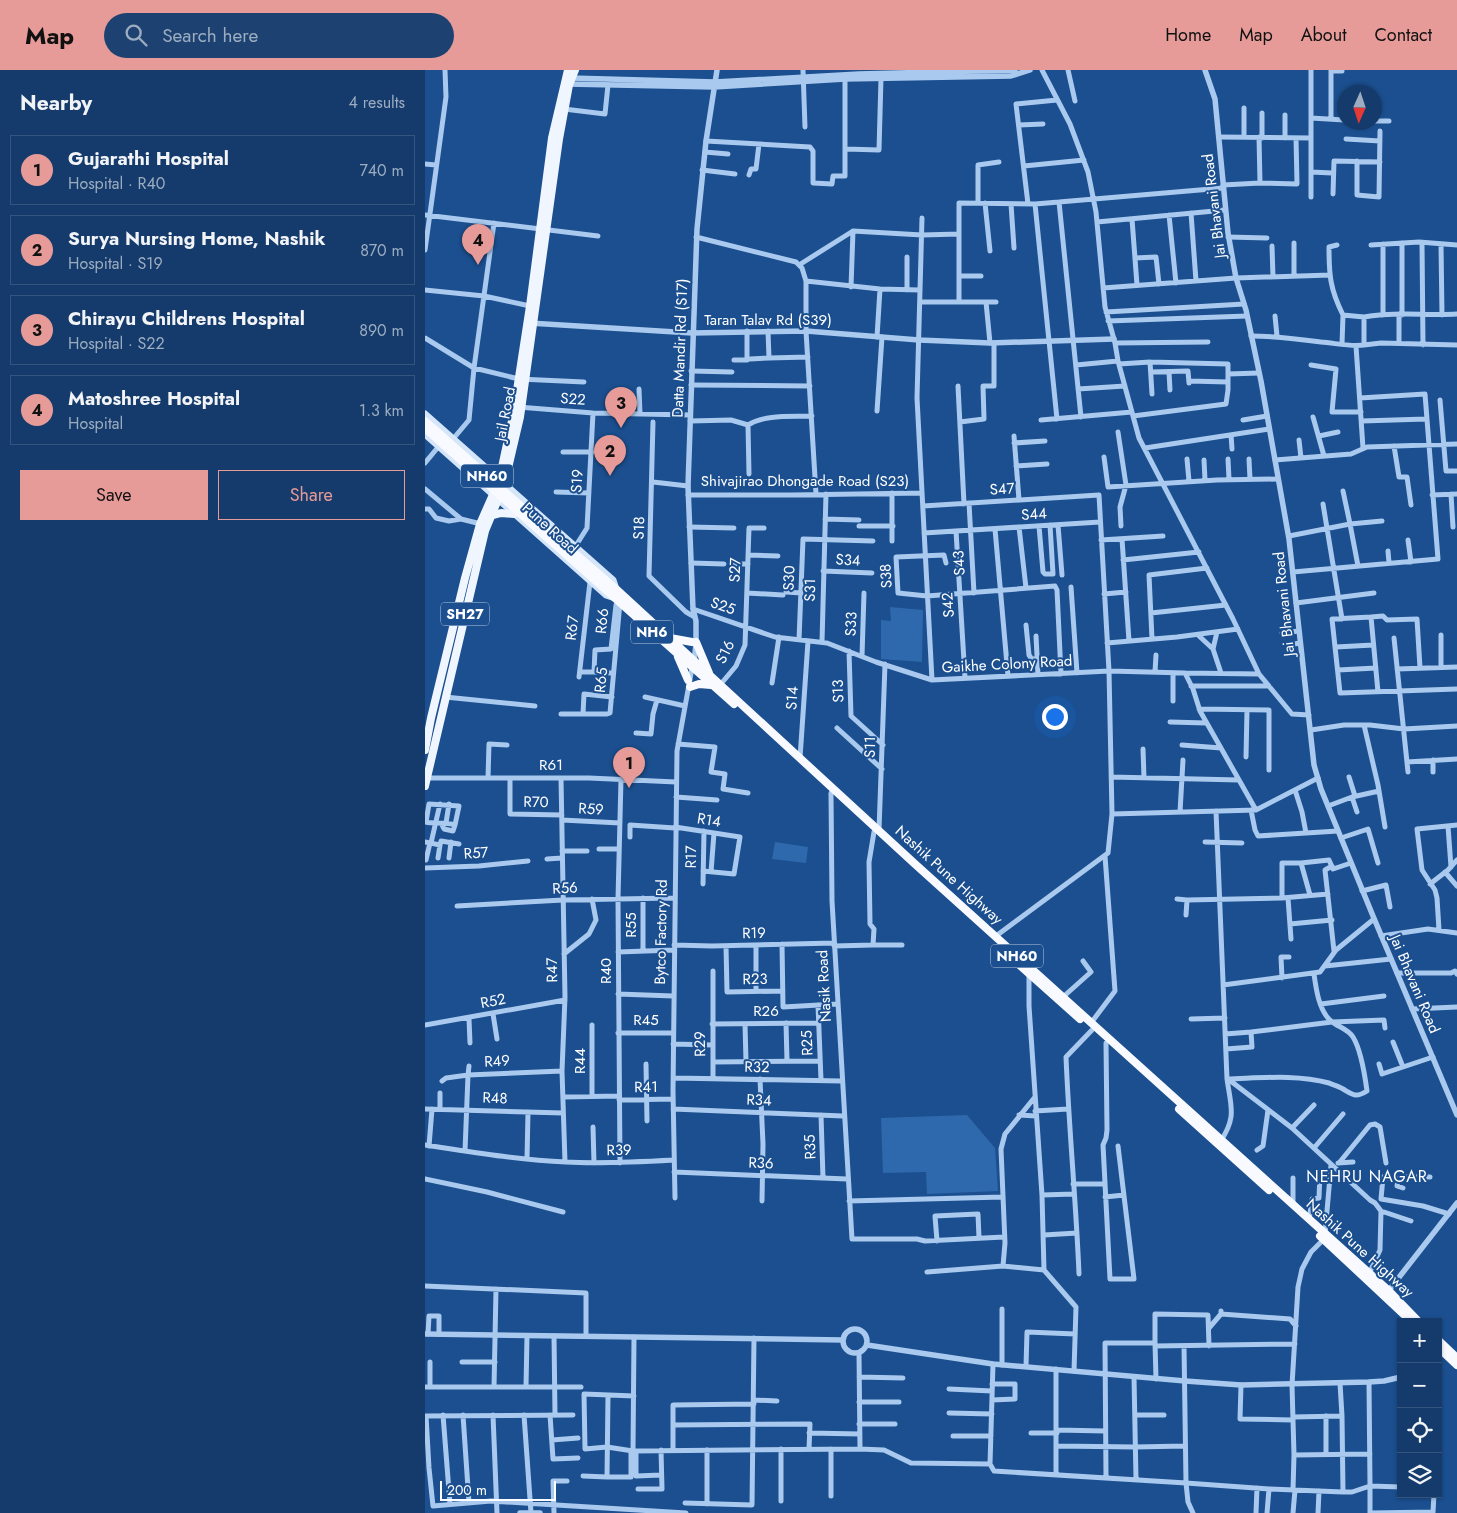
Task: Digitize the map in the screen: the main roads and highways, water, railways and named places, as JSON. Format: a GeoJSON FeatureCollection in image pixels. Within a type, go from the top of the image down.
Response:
{"type":"FeatureCollection","features":[{"type":"Feature","properties":{"kind":"highway","name":"NH60"},"geometry":{"type":"LineString","coordinates":[[425,421],[546,532]]}},
{"type":"Feature","properties":{"kind":"highway","name":"NH60"},"geometry":{"type":"LineString","coordinates":[[425,428],[546,532]]}},
{"type":"Feature","properties":{"kind":"highway","name":"Nashik Pune Highway"},"geometry":{"type":"LineString","coordinates":[[546,532],[616,589],[668,638],[711,685],[995,936],[1029,971],[1063,997],[1106,1043],[1414,1318]]}},
{"type":"Feature","properties":{"kind":"highway","name":"NH6"},"geometry":{"type":"LineString","coordinates":[[546,532],[617,600]]}},
{"type":"Feature","properties":{"kind":"highway","name":"Nashik Pune Highway"},"geometry":{"type":"LineString","coordinates":[[617,600],[677,652],[710,675],[1029,971],[1217,1141],[1293,1205],[1324,1237],[1369,1274],[1408,1318]]}},
{"type":"Feature","properties":{"kind":"highway"},"geometry":{"type":"LineString","coordinates":[[668,638],[694,642],[710,675]]}},
{"type":"Feature","properties":{"kind":"highway"},"geometry":{"type":"LineString","coordinates":[[677,652],[688,687],[699,684],[711,685]]}},
{"type":"Feature","properties":{"kind":"highway"},"geometry":{"type":"LineString","coordinates":[[1442,1348],[1457,1358]]}},
{"type":"Feature","properties":{"kind":"highway"},"geometry":{"type":"LineString","coordinates":[[1442,1349],[1457,1365]]}},
{"type":"Feature","properties":{"kind":"main road","name":"Jail Road"},"geometry":{"type":"LineString","coordinates":[[425,786],[485,521],[501,483],[518,407],[543,229],[552,138],[568,79],[575,70]]}},
{"type":"Feature","properties":{"kind":"main road","name":"Jail Road"},"geometry":{"type":"LineString","coordinates":[[531,323],[530,306],[568,79]]}},
{"type":"Feature","properties":{"kind":"main road"},"geometry":{"type":"LineString","coordinates":[[425,414],[613,580],[616,589]]}},
{"type":"Feature","properties":{"kind":"main road","name":"Pune Road"},"geometry":{"type":"LineString","coordinates":[[425,434],[606,596],[617,600]]}},
{"type":"Feature","properties":{"kind":"main road"},"geometry":{"type":"LineString","coordinates":[[425,750],[443,666],[485,521],[501,513],[515,514]]}},
{"type":"Feature","properties":{"kind":"place","name":"Matoshree Hospital"},"geometry":{"type":"Point","coordinates":[478,265]}},
{"type":"Feature","properties":{"kind":"place","name":"Chirayu Childrens Hospital"},"geometry":{"type":"Point","coordinates":[621,428]}},
{"type":"Feature","properties":{"kind":"place","name":"Surya Nursing Home, Nashik"},"geometry":{"type":"Point","coordinates":[610,476]}},
{"type":"Feature","properties":{"kind":"place","name":"Gujarathi Hospital"},"geometry":{"type":"Point","coordinates":[629,788]}},
{"type":"Feature","properties":{"kind":"district","name":"NEHRU NAGAR"},"geometry":{"type":"Point","coordinates":[1367,1176]}}]}
